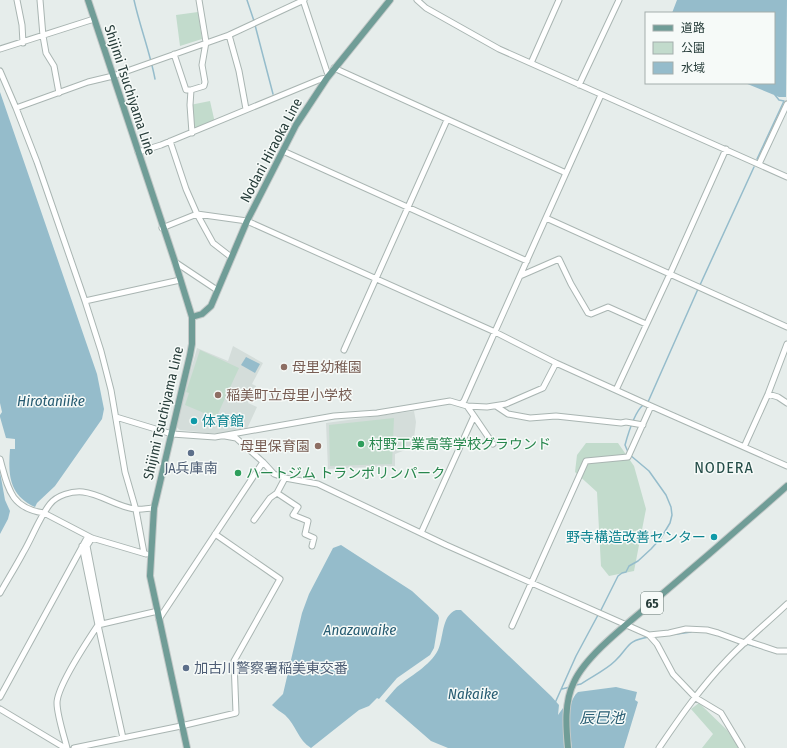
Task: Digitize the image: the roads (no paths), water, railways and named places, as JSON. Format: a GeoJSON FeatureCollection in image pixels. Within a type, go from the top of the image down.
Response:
{"type":"FeatureCollection","features":[{"type":"Feature","properties":{"kind":"main road","name":"Shijimi Tsuchiyama Line"},"geometry":{"type":"LineString","coordinates":[[88,0],[192,317],[192,344],[190,355],[154,508],[147,554],[150,576],[181,726],[187,748]]}},
{"type":"Feature","properties":{"kind":"main road","name":"Nodani Hiraoka Line"},"geometry":{"type":"LineString","coordinates":[[192,317],[202,314],[211,306],[247,221],[299,119],[334,68],[390,0]]}},
{"type":"Feature","properties":{"kind":"main road","name":"65"},"geometry":{"type":"LineString","coordinates":[[568,748],[566,722],[570,694],[574,682],[588,660],[626,625],[787,486]]}},
{"type":"Feature","properties":{"kind":"street"},"geometry":{"type":"LineString","coordinates":[[17,0],[22,25],[23,43]]}},
{"type":"Feature","properties":{"kind":"street"},"geometry":{"type":"LineString","coordinates":[[40,0],[46,53],[54,66],[58,92]]}},
{"type":"Feature","properties":{"kind":"street"},"geometry":{"type":"LineString","coordinates":[[174,54],[186,90],[204,86],[205,82],[202,65],[206,42],[199,0]]}},
{"type":"Feature","properties":{"kind":"street"},"geometry":{"type":"LineString","coordinates":[[16,108],[58,92],[88,82],[113,76],[229,35],[304,0],[328,77],[170,141],[138,152]]}},
{"type":"Feature","properties":{"kind":"street"},"geometry":{"type":"LineString","coordinates":[[417,0],[426,8],[498,49],[787,177]]}},
{"type":"Feature","properties":{"kind":"street"},"geometry":{"type":"LineString","coordinates":[[531,63],[559,0]]}},
{"type":"Feature","properties":{"kind":"street"},"geometry":{"type":"LineString","coordinates":[[579,84],[619,0]]}},
{"type":"Feature","properties":{"kind":"street"},"geometry":{"type":"LineString","coordinates":[[0,50],[94,19]]}},
{"type":"Feature","properties":{"kind":"street"},"geometry":{"type":"LineString","coordinates":[[229,35],[239,71],[246,109]]}},
{"type":"Feature","properties":{"kind":"street"},"geometry":{"type":"LineString","coordinates":[[334,68],[566,173]]}},
{"type":"Feature","properties":{"kind":"street"},"geometry":{"type":"LineString","coordinates":[[0,71],[37,162],[101,351],[116,417],[125,472],[147,554]]}},
{"type":"Feature","properties":{"kind":"street"},"geometry":{"type":"LineString","coordinates":[[191,90],[190,105],[192,132]]}},
{"type":"Feature","properties":{"kind":"street"},"geometry":{"type":"LineString","coordinates":[[461,404],[464,401],[601,95]]}},
{"type":"Feature","properties":{"kind":"street"},"geometry":{"type":"LineString","coordinates":[[759,164],[787,104]]}},
{"type":"Feature","properties":{"kind":"street"},"geometry":{"type":"LineString","coordinates":[[344,350],[447,120]]}},
{"type":"Feature","properties":{"kind":"street"},"geometry":{"type":"LineString","coordinates":[[170,141],[186,189],[197,214],[213,243],[231,257]]}},
{"type":"Feature","properties":{"kind":"street"},"geometry":{"type":"LineString","coordinates":[[616,390],[726,149]]}},
{"type":"Feature","properties":{"kind":"street"},"geometry":{"type":"LineString","coordinates":[[283,151],[527,261]]}},
{"type":"Feature","properties":{"kind":"street"},"geometry":{"type":"LineString","coordinates":[[162,228],[197,214],[247,221],[495,332],[556,363],[787,466]]}},
{"type":"Feature","properties":{"kind":"street"},"geometry":{"type":"LineString","coordinates":[[546,218],[787,327]]}},
{"type":"Feature","properties":{"kind":"street"},"geometry":{"type":"LineString","coordinates":[[520,276],[559,259],[571,284],[588,313],[591,314],[608,307],[646,324]]}},
{"type":"Feature","properties":{"kind":"street"},"geometry":{"type":"LineString","coordinates":[[175,262],[217,290]]}},
{"type":"Feature","properties":{"kind":"street"},"geometry":{"type":"LineString","coordinates":[[85,301],[180,280]]}},
{"type":"Feature","properties":{"kind":"street"},"geometry":{"type":"LineString","coordinates":[[744,447],[768,394],[787,344]]}},
{"type":"Feature","properties":{"kind":"street"},"geometry":{"type":"LineString","coordinates":[[116,417],[172,434],[215,437],[334,416],[377,413],[450,401],[467,406],[496,406],[506,404],[543,388],[556,363]]}},
{"type":"Feature","properties":{"kind":"street"},"geometry":{"type":"LineString","coordinates":[[768,394],[778,397],[787,403]]}},
{"type":"Feature","properties":{"kind":"street"},"geometry":{"type":"LineString","coordinates":[[467,406],[493,444]]}},
{"type":"Feature","properties":{"kind":"street"},"geometry":{"type":"LineString","coordinates":[[496,406],[508,414],[530,418],[556,416],[643,425]]}},
{"type":"Feature","properties":{"kind":"street"},"geometry":{"type":"LineString","coordinates":[[512,626],[586,462],[628,457],[651,406]]}},
{"type":"Feature","properties":{"kind":"street"},"geometry":{"type":"LineString","coordinates":[[421,533],[474,416]]}},
{"type":"Feature","properties":{"kind":"street"},"geometry":{"type":"LineString","coordinates":[[225,436],[236,438],[274,474],[286,478],[318,484],[379,514],[649,635],[657,644],[673,674],[696,698],[721,713],[742,748]]}},
{"type":"Feature","properties":{"kind":"street"},"geometry":{"type":"LineString","coordinates":[[0,459],[8,490],[12,497],[27,509],[44,514],[90,537],[147,554]]}},
{"type":"Feature","properties":{"kind":"street"},"geometry":{"type":"LineString","coordinates":[[160,619],[263,462]]}},
{"type":"Feature","properties":{"kind":"street"},"geometry":{"type":"LineString","coordinates":[[254,520],[270,498],[277,493],[286,478]]}},
{"type":"Feature","properties":{"kind":"street"},"geometry":{"type":"LineString","coordinates":[[0,593],[50,504],[58,497],[70,493],[83,492],[117,505],[136,510],[154,508]]}},
{"type":"Feature","properties":{"kind":"street"},"geometry":{"type":"LineString","coordinates":[[277,493],[298,508],[293,515],[308,521],[305,534],[314,538],[312,546]]}},
{"type":"Feature","properties":{"kind":"street"},"geometry":{"type":"LineString","coordinates":[[74,748],[236,713],[234,660],[280,579],[215,534]]}},
{"type":"Feature","properties":{"kind":"street"},"geometry":{"type":"LineString","coordinates":[[0,697],[82,546],[90,537]]}},
{"type":"Feature","properties":{"kind":"street"},"geometry":{"type":"LineString","coordinates":[[90,537],[87,546],[100,624]]}},
{"type":"Feature","properties":{"kind":"street"},"geometry":{"type":"LineString","coordinates":[[82,546],[100,624],[123,738]]}},
{"type":"Feature","properties":{"kind":"street"},"geometry":{"type":"LineString","coordinates":[[659,748],[681,715],[716,672],[787,604]]}},
{"type":"Feature","properties":{"kind":"street"},"geometry":{"type":"LineString","coordinates":[[66,748],[57,705],[58,695],[84,646],[100,624],[158,611]]}},
{"type":"Feature","properties":{"kind":"street"},"geometry":{"type":"LineString","coordinates":[[649,635],[669,633],[686,629],[707,630],[777,651],[787,651]]}},
{"type":"Feature","properties":{"kind":"street"},"geometry":{"type":"LineString","coordinates":[[0,709],[66,748]]}},
{"type":"Feature","properties":{"kind":"water"},"geometry":{"type":"Polygon","coordinates":[[[677,0],[787,0],[786,97],[779,97],[747,84],[775,84],[775,12],[672,12],[677,0]]]}},
{"type":"Feature","properties":{"kind":"water","name":"Hirotaniike"},"geometry":{"type":"Polygon","coordinates":[[[0,92],[97,374],[104,409],[102,419],[55,486],[37,503],[35,507],[20,497],[12,483],[9,467],[10,449],[15,449],[15,439],[6,438],[0,417],[2,412],[0,403],[0,92]]]}},
{"type":"Feature","properties":{"kind":"water"},"geometry":{"type":"Polygon","coordinates":[[[246,357],[260,364],[255,373],[241,365],[246,357]]]}},
{"type":"Feature","properties":{"kind":"water"},"geometry":{"type":"Polygon","coordinates":[[[0,472],[5,500],[10,511],[8,519],[0,534],[0,472]]]}},
{"type":"Feature","properties":{"kind":"water","name":"Anazawaike"},"geometry":{"type":"Polygon","coordinates":[[[341,545],[412,591],[438,615],[439,618],[434,648],[430,655],[397,678],[379,699],[377,698],[369,706],[359,710],[311,748],[303,741],[289,719],[272,705],[283,694],[302,613],[309,594],[333,548],[341,545]]]}},
{"type":"Feature","properties":{"kind":"water","name":"Nakaike"},"geometry":{"type":"Polygon","coordinates":[[[456,610],[461,610],[551,696],[559,705],[558,715],[563,708],[564,748],[448,748],[431,741],[385,701],[397,687],[425,666],[434,656],[440,645],[445,622],[451,613],[456,610]]]}},
{"type":"Feature","properties":{"kind":"water","name":"辰巳池"},"geometry":{"type":"Polygon","coordinates":[[[616,687],[637,692],[635,700],[638,702],[624,748],[572,748],[569,718],[571,703],[574,697],[578,692],[616,687]]]}},
{"type":"Feature","properties":{"kind":"waterway"},"geometry":{"type":"LineString","coordinates":[[134,0],[155,79]]}},
{"type":"Feature","properties":{"kind":"waterway"},"geometry":{"type":"LineString","coordinates":[[247,0],[254,21]]}},
{"type":"Feature","properties":{"kind":"waterway"},"geometry":{"type":"LineString","coordinates":[[255,25],[273,94]]}},
{"type":"Feature","properties":{"kind":"waterway"},"geometry":{"type":"LineString","coordinates":[[757,159],[784,101],[779,100],[775,95]]}},
{"type":"Feature","properties":{"kind":"waterway"},"geometry":{"type":"LineString","coordinates":[[700,285],[754,167]]}},
{"type":"Feature","properties":{"kind":"waterway"},"geometry":{"type":"LineString","coordinates":[[648,402],[698,289]]}},
{"type":"Feature","properties":{"kind":"waterway"},"geometry":{"type":"LineString","coordinates":[[628,452],[625,445],[628,435],[635,418],[643,405]]}},
{"type":"Feature","properties":{"kind":"waterway"},"geometry":{"type":"LineString","coordinates":[[600,612],[618,576],[626,572],[629,566],[638,561],[661,538],[670,523],[672,515],[671,507],[666,495],[649,471],[630,455]]}},
{"type":"Feature","properties":{"kind":"waterway"},"geometry":{"type":"LineString","coordinates":[[555,703],[576,656],[598,615]]}},
{"type":"Feature","properties":{"kind":"waterway"},"geometry":{"type":"LineString","coordinates":[[677,634],[691,632]]}},
{"type":"Feature","properties":{"kind":"waterway"},"geometry":{"type":"LineString","coordinates":[[576,685],[581,684],[607,667],[636,640],[649,637]]}},
{"type":"Feature","properties":{"kind":"waterway"},"geometry":{"type":"LineString","coordinates":[[747,644],[774,652]]}},
{"type":"Feature","properties":{"kind":"waterway"},"geometry":{"type":"LineString","coordinates":[[562,689],[570,687]]}},
{"type":"Feature","properties":{"kind":"place","name":"母里幼稚園"},"geometry":{"type":"Point","coordinates":[284,367]}},
{"type":"Feature","properties":{"kind":"place","name":"稲美町立母里小学校"},"geometry":{"type":"Point","coordinates":[218,395]}},
{"type":"Feature","properties":{"kind":"place","name":"体育館"},"geometry":{"type":"Point","coordinates":[194,421]}},
{"type":"Feature","properties":{"kind":"place","name":"村野工業高等学校グラウンド"},"geometry":{"type":"Point","coordinates":[361,444]}},
{"type":"Feature","properties":{"kind":"place","name":"母里保育園"},"geometry":{"type":"Point","coordinates":[318,446]}},
{"type":"Feature","properties":{"kind":"place","name":"JA兵庫南"},"geometry":{"type":"Point","coordinates":[191,453]}},
{"type":"Feature","properties":{"kind":"place","name":"ハートジム トランポリンパーク"},"geometry":{"type":"Point","coordinates":[238,473]}},
{"type":"Feature","properties":{"kind":"place","name":"野寺構造改善センター"},"geometry":{"type":"Point","coordinates":[714,537]}},
{"type":"Feature","properties":{"kind":"place","name":"加古川警察署稲美東交番"},"geometry":{"type":"Point","coordinates":[186,668]}},
{"type":"Feature","properties":{"kind":"district","name":"NODERA"},"geometry":{"type":"Point","coordinates":[724,467]}}]}
